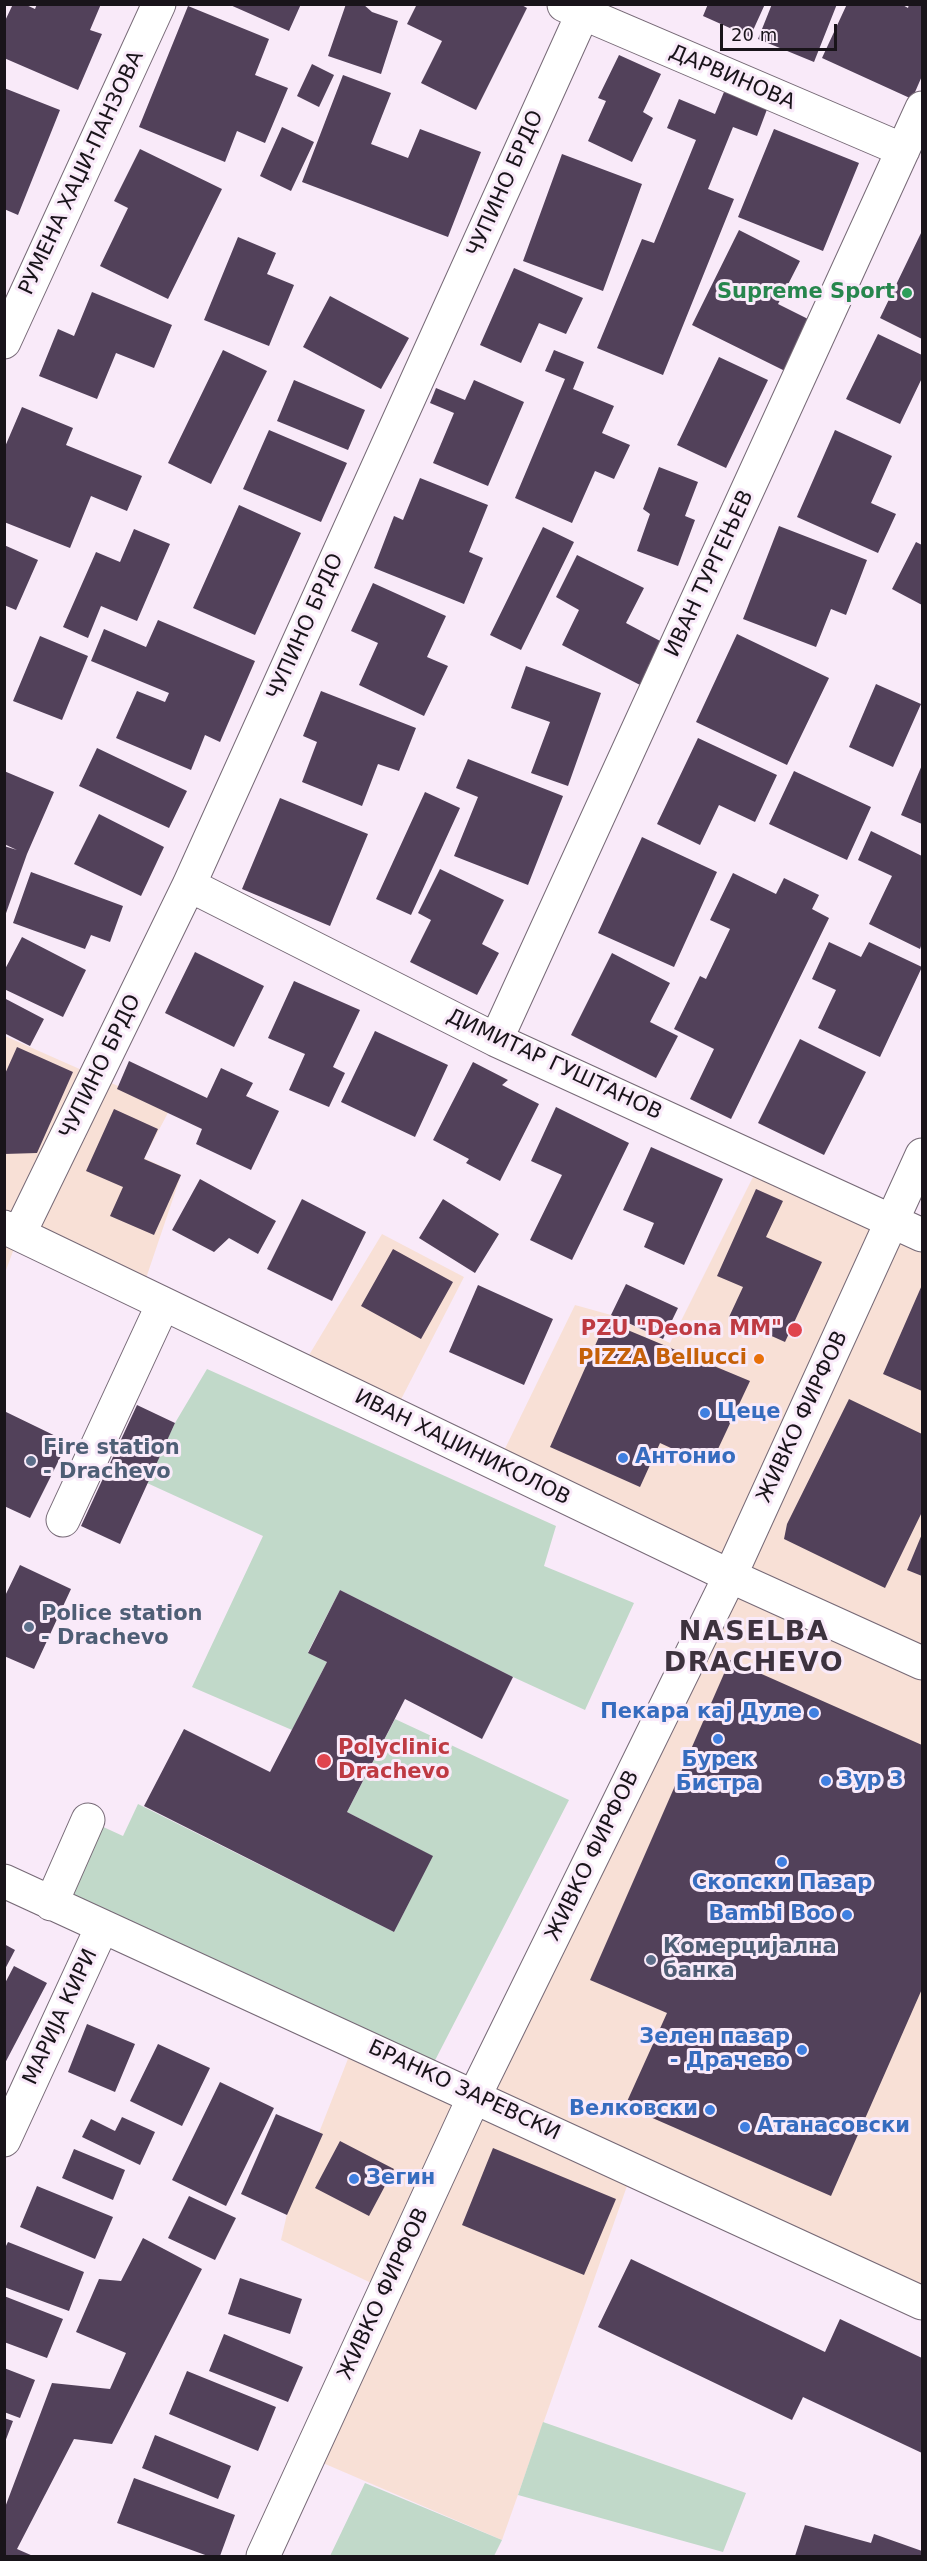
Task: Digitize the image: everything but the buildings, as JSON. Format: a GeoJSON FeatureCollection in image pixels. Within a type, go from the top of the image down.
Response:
{"type":"FeatureCollection","features":[{"type":"Feature","properties":{"kind":"street","name":"РУМЕНА ХАЏИ-ПАНЗОВА"},"geometry":{"type":"LineString","coordinates":[[4,342],[159,4]]}},
{"type":"Feature","properties":{"kind":"street","name":"ДАРВИНОВА"},"geometry":{"type":"LineString","coordinates":[[572,10],[903,150]]}},
{"type":"Feature","properties":{"kind":"street","name":"ЧУПИНО БРДО"},"geometry":{"type":"LineString","coordinates":[[12,1230],[189,885],[572,10]]}},
{"type":"Feature","properties":{"kind":"street","name":"ИВАН ТУРГЕЊЕВ"},"geometry":{"type":"LineString","coordinates":[[496,1040],[922,108]]}},
{"type":"Feature","properties":{"kind":"street","name":"ДИМИТАР ГУШТАНОВ"},"geometry":{"type":"LineString","coordinates":[[189,885],[496,1040],[922,1236]]}},
{"type":"Feature","properties":{"kind":"street","name":"ЖИВКО ФИРФОВ"},"geometry":{"type":"LineString","coordinates":[[263,2556],[475,2095],[730,1576],[922,1155]]}},
{"type":"Feature","properties":{"kind":"street","name":"ИВАН ХАЏИНИКОЛОВ"},"geometry":{"type":"LineString","coordinates":[[12,1230],[730,1576],[922,1663]]}},
{"type":"Feature","properties":{"kind":"street"},"geometry":{"type":"LineString","coordinates":[[63,1520],[163,1304]]}},
{"type":"Feature","properties":{"kind":"street"},"geometry":{"type":"LineString","coordinates":[[51,1904],[88,1820]]}},
{"type":"Feature","properties":{"kind":"street","name":"БРАНКО ЗАРЕВСКИ"},"geometry":{"type":"LineString","coordinates":[[4,1881],[475,2095],[922,2303]]}},
{"type":"Feature","properties":{"kind":"street","name":"МАРИЈА КИРИ"},"geometry":{"type":"LineString","coordinates":[[4,2140],[102,1927]]}},
{"type":"Feature","properties":{"kind":"shaded area"},"geometry":{"type":"Polygon","coordinates":[[[5,1036],[170,1109],[144,1158],[181,1175],[141,1293],[19,1235],[5,1273],[5,1036]]]}},
{"type":"Feature","properties":{"kind":"shaded area"},"geometry":{"type":"Polygon","coordinates":[[[761,1161],[922,1235],[922,2303],[633,2169],[502,2540],[309,2457],[386,2290],[281,2240],[287,2214],[355,2041],[475,2095],[730,1576],[497,1465],[575,1305],[611,1315],[670,1343],[761,1161]]]}},
{"type":"Feature","properties":{"kind":"shaded area"},"geometry":{"type":"Polygon","coordinates":[[[382,1234],[464,1277],[393,1415],[300,1370],[382,1234]]]}},
{"type":"Feature","properties":{"kind":"green space"},"geometry":{"type":"Polygon","coordinates":[[[207,1369],[556,1526],[544,1566],[634,1603],[585,1710],[513,1677],[340,1590],[308,1652],[327,1662],[292,1730],[192,1687],[263,1536],[147,1483],[175,1423],[207,1369]]]}},
{"type":"Feature","properties":{"kind":"green space"},"geometry":{"type":"Polygon","coordinates":[[[395,1719],[569,1800],[428,2074],[51,1904],[88,1820],[123,1836],[138,1804],[394,1932],[432,1856],[347,1812],[395,1719]]]}},
{"type":"Feature","properties":{"kind":"green space"},"geometry":{"type":"Polygon","coordinates":[[[543,2422],[746,2493],[723,2552],[518,2495],[543,2422]]]}},
{"type":"Feature","properties":{"kind":"green space"},"geometry":{"type":"Polygon","coordinates":[[[365,2483],[502,2540],[494,2556],[330,2556],[365,2483]]]}},
{"type":"Feature","properties":{"kind":"place","name":"Supreme Sport"},"geometry":{"type":"Point","coordinates":[907,293]}},
{"type":"Feature","properties":{"kind":"place","name":"PZU \"Deona MM\""},"geometry":{"type":"Point","coordinates":[795,1330]}},
{"type":"Feature","properties":{"kind":"place","name":"PIZZA Bellucci"},"geometry":{"type":"Point","coordinates":[759,1359]}},
{"type":"Feature","properties":{"kind":"place","name":"Цеце"},"geometry":{"type":"Point","coordinates":[705,1413]}},
{"type":"Feature","properties":{"kind":"place","name":"Антонио"},"geometry":{"type":"Point","coordinates":[623,1458]}},
{"type":"Feature","properties":{"kind":"place","name":"Fire station - Drachevo"},"geometry":{"type":"Point","coordinates":[31,1461]}},
{"type":"Feature","properties":{"kind":"place","name":"Police station - Drachevo"},"geometry":{"type":"Point","coordinates":[29,1627]}},
{"type":"Feature","properties":{"kind":"place","name":"Пекара кај Дуле"},"geometry":{"type":"Point","coordinates":[814,1713]}},
{"type":"Feature","properties":{"kind":"place","name":"Бурек Бистра"},"geometry":{"type":"Point","coordinates":[718,1739]}},
{"type":"Feature","properties":{"kind":"place","name":"Polyclinic Drachevo"},"geometry":{"type":"Point","coordinates":[324,1761]}},
{"type":"Feature","properties":{"kind":"place","name":"Зур 3"},"geometry":{"type":"Point","coordinates":[826,1781]}},
{"type":"Feature","properties":{"kind":"place","name":"Скопски Пазар"},"geometry":{"type":"Point","coordinates":[782,1862]}},
{"type":"Feature","properties":{"kind":"place","name":"Bambi Boo"},"geometry":{"type":"Point","coordinates":[847,1915]}},
{"type":"Feature","properties":{"kind":"place","name":"Комерцијална банка"},"geometry":{"type":"Point","coordinates":[651,1960]}},
{"type":"Feature","properties":{"kind":"place","name":"Зелен пазар - Драчево"},"geometry":{"type":"Point","coordinates":[802,2050]}},
{"type":"Feature","properties":{"kind":"place","name":"Велковски"},"geometry":{"type":"Point","coordinates":[710,2110]}},
{"type":"Feature","properties":{"kind":"place","name":"Атанасовски"},"geometry":{"type":"Point","coordinates":[745,2127]}},
{"type":"Feature","properties":{"kind":"place","name":"Зегин"},"geometry":{"type":"Point","coordinates":[354,2179]}},
{"type":"Feature","properties":{"kind":"district","name":"NASELBA DRACHEVO"},"geometry":{"type":"Point","coordinates":[754,1648]}}]}
